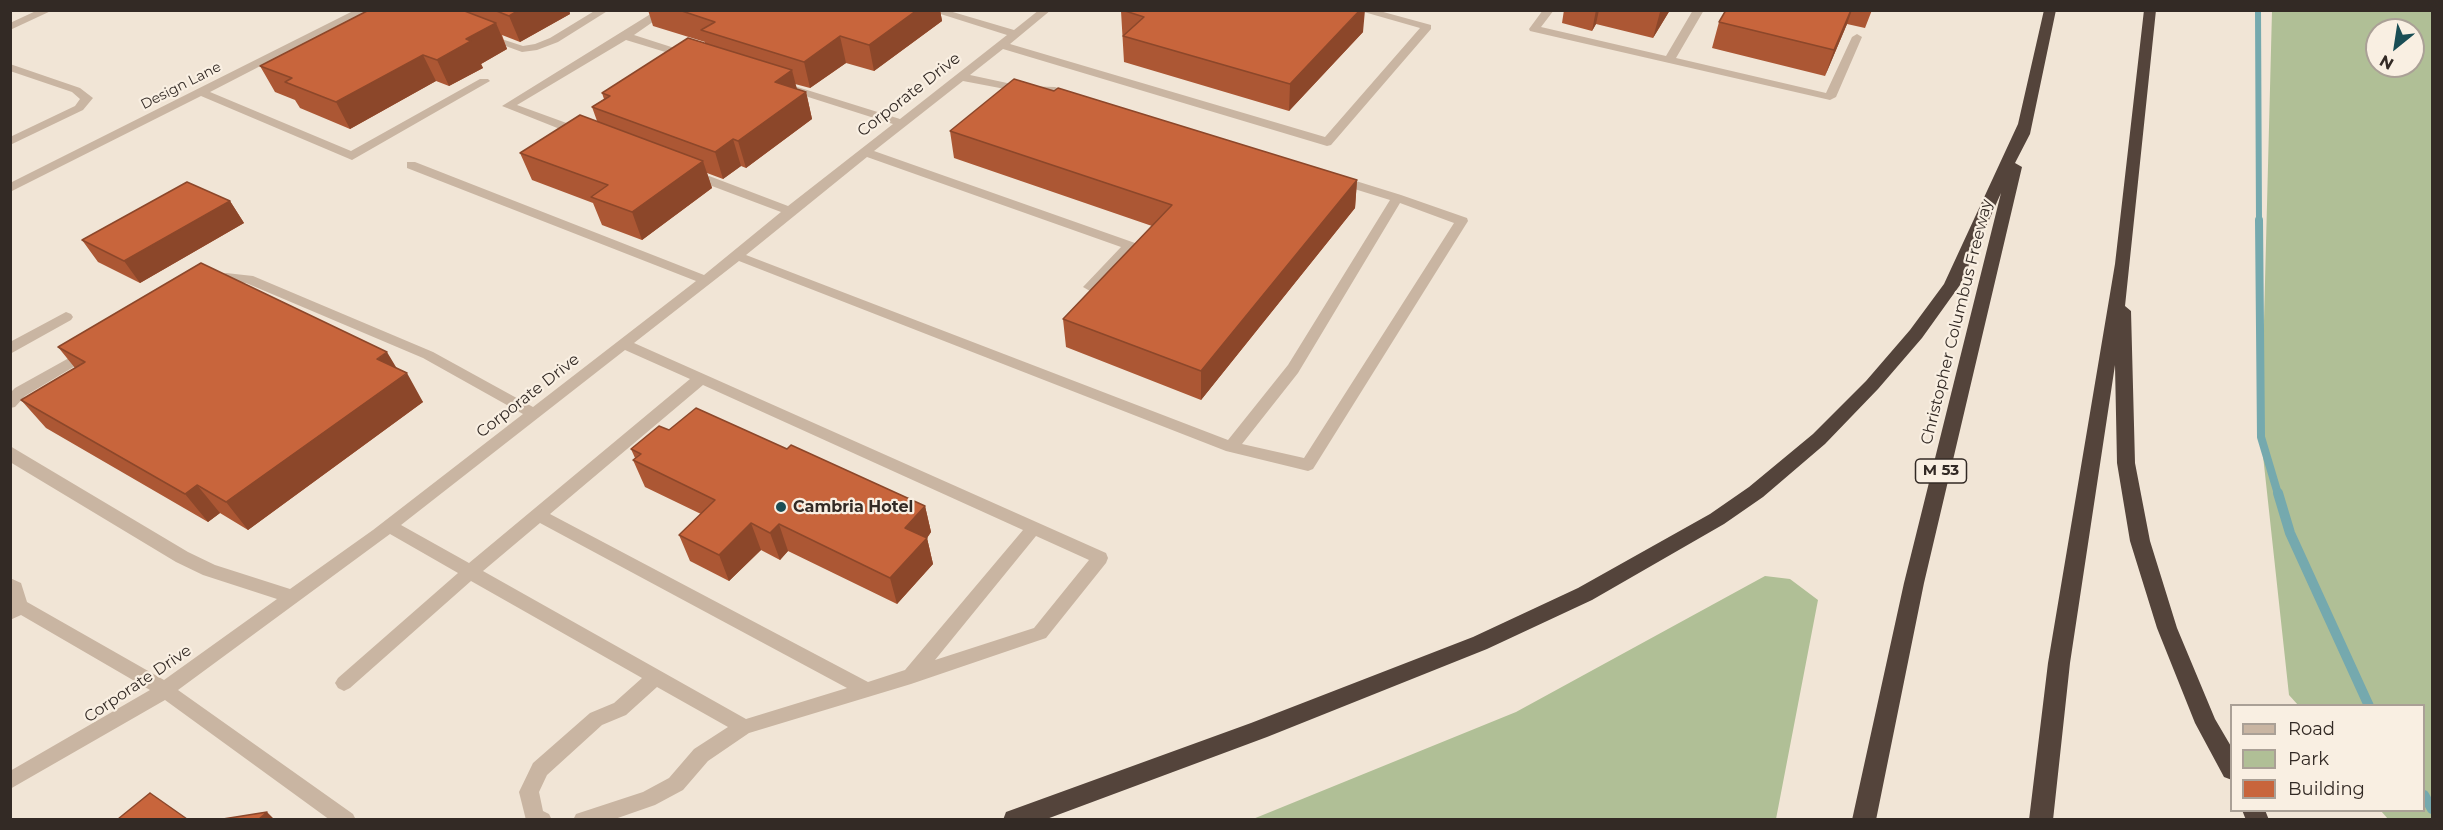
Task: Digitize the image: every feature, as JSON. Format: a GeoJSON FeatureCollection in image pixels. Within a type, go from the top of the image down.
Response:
{"type":"FeatureCollection","features":[{"type":"Feature","properties":{"kind":"highway","name":"Christopher Columbus Freeway"},"geometry":{"type":"LineString","coordinates":[[1864,819],[1914,583],[2025,124],[2050,10]]}},
{"type":"Feature","properties":{"kind":"highway"},"geometry":{"type":"LineString","coordinates":[[2041,819],[2059,663],[2122,264],[2150,10]]}},
{"type":"Feature","properties":{"kind":"highway"},"geometry":{"type":"LineString","coordinates":[[1014,819],[1259,730],[1480,643],[1585,594],[1717,519],[1756,492],[1819,439],[1872,385],[1916,334],[1952,285],[2025,124]]}},
{"type":"Feature","properties":{"kind":"highway"},"geometry":{"type":"LineString","coordinates":[[2122,264],[2126,463],[2140,541],[2167,628],[2206,723],[2230,766]]}},
{"type":"Feature","properties":{"kind":"street"},"geometry":{"type":"LineString","coordinates":[[10,27],[48,10]]}},
{"type":"Feature","properties":{"kind":"street","name":"Design Lane"},"geometry":{"type":"LineString","coordinates":[[10,188],[364,10]]}},
{"type":"Feature","properties":{"kind":"street"},"geometry":{"type":"LineString","coordinates":[[478,34],[522,49],[537,47],[554,40],[604,10]]}},
{"type":"Feature","properties":{"kind":"street"},"geometry":{"type":"LineString","coordinates":[[595,138],[508,106],[665,10]]}},
{"type":"Feature","properties":{"kind":"street"},"geometry":{"type":"LineString","coordinates":[[933,10],[1015,34]]}},
{"type":"Feature","properties":{"kind":"street","name":"Corporate Drive"},"geometry":{"type":"LineString","coordinates":[[10,781],[94,735],[165,690],[389,526],[737,256],[790,211],[1046,10]]}},
{"type":"Feature","properties":{"kind":"street"},"geometry":{"type":"LineString","coordinates":[[1002,45],[1327,142],[1427,27],[1362,10]]}},
{"type":"Feature","properties":{"kind":"street"},"geometry":{"type":"LineString","coordinates":[[1549,10],[1534,29],[1830,97],[1857,37]]}},
{"type":"Feature","properties":{"kind":"street"},"geometry":{"type":"LineString","coordinates":[[1669,60],[1700,10]]}},
{"type":"Feature","properties":{"kind":"street"},"geometry":{"type":"LineString","coordinates":[[625,36],[702,60]]}},
{"type":"Feature","properties":{"kind":"street"},"geometry":{"type":"LineString","coordinates":[[10,67],[76,90],[87,98],[79,108],[10,142]]}},
{"type":"Feature","properties":{"kind":"street"},"geometry":{"type":"LineString","coordinates":[[10,82],[27,74]]}},
{"type":"Feature","properties":{"kind":"street"},"geometry":{"type":"LineString","coordinates":[[961,76],[1021,89],[1055,90],[1089,101]]}},
{"type":"Feature","properties":{"kind":"street"},"geometry":{"type":"LineString","coordinates":[[201,92],[352,156],[484,81]]}},
{"type":"Feature","properties":{"kind":"street"},"geometry":{"type":"LineString","coordinates":[[780,85],[902,123]]}},
{"type":"Feature","properties":{"kind":"street"},"geometry":{"type":"LineString","coordinates":[[865,152],[1130,246],[1090,287]]}},
{"type":"Feature","properties":{"kind":"street"},"geometry":{"type":"LineString","coordinates":[[411,165],[706,280]]}},
{"type":"Feature","properties":{"kind":"street"},"geometry":{"type":"LineString","coordinates":[[682,170],[790,211]]}},
{"type":"Feature","properties":{"kind":"street"},"geometry":{"type":"LineString","coordinates":[[737,256],[1231,447],[1308,465],[1462,221],[1329,177]]}},
{"type":"Feature","properties":{"kind":"street"},"geometry":{"type":"LineString","coordinates":[[1231,447],[1293,369],[1397,198]]}},
{"type":"Feature","properties":{"kind":"street"},"geometry":{"type":"LineString","coordinates":[[198,289],[226,277],[248,279],[428,355],[534,414]]}},
{"type":"Feature","properties":{"kind":"street"},"geometry":{"type":"LineString","coordinates":[[10,349],[66,317]]}},
{"type":"Feature","properties":{"kind":"street"},"geometry":{"type":"LineString","coordinates":[[583,819],[648,799],[676,784],[700,755],[744,727],[867,690],[1040,633],[1100,558],[624,344]]}},
{"type":"Feature","properties":{"kind":"street"},"geometry":{"type":"LineString","coordinates":[[10,403],[20,392],[99,346]]}},
{"type":"Feature","properties":{"kind":"street"},"geometry":{"type":"LineString","coordinates":[[344,682],[537,514],[701,378]]}},
{"type":"Feature","properties":{"kind":"street"},"geometry":{"type":"LineString","coordinates":[[10,451],[182,557],[209,570],[293,597]]}},
{"type":"Feature","properties":{"kind":"street"},"geometry":{"type":"LineString","coordinates":[[537,514],[867,690]]}},
{"type":"Feature","properties":{"kind":"street"},"geometry":{"type":"LineString","coordinates":[[389,526],[744,727]]}},
{"type":"Feature","properties":{"kind":"street"},"geometry":{"type":"LineString","coordinates":[[911,676],[1034,528]]}},
{"type":"Feature","properties":{"kind":"street"},"geometry":{"type":"LineString","coordinates":[[10,585],[15,588],[15,610],[165,690],[337,817]]}},
{"type":"Feature","properties":{"kind":"street"},"geometry":{"type":"LineString","coordinates":[[542,819],[535,817],[529,792],[540,769],[568,741],[596,719],[620,709],[656,676]]}},
{"type":"Feature","properties":{"kind":"green space"},"geometry":{"type":"Polygon","coordinates":[[[2272,11],[2432,11],[2432,819],[2388,819],[2382,812],[2425,812],[2425,704],[2297,704],[2289,695],[2261,437],[2272,11]]]}},
{"type":"Feature","properties":{"kind":"green space"},"geometry":{"type":"Polygon","coordinates":[[[1765,576],[1790,579],[1818,600],[1776,819],[1253,819],[1516,712],[1765,576]]]}},
{"type":"Feature","properties":{"kind":"building"},"geometry":{"type":"Polygon","coordinates":[[[369,10],[462,10],[496,23],[466,39],[471,41],[437,60],[423,55],[336,102],[285,82],[292,78],[260,66],[369,10]]]}},
{"type":"Feature","properties":{"kind":"building"},"geometry":{"type":"Polygon","coordinates":[[[494,10],[519,10],[509,16],[494,10]]]}},
{"type":"Feature","properties":{"kind":"building"},"geometry":{"type":"Polygon","coordinates":[[[679,10],[917,10],[869,45],[840,36],[804,62],[701,30],[715,22],[679,10]]]}},
{"type":"Feature","properties":{"kind":"building"},"geometry":{"type":"Polygon","coordinates":[[[1122,10],[1360,10],[1290,84],[1123,36],[1144,17],[1122,10]]]}},
{"type":"Feature","properties":{"kind":"building"},"geometry":{"type":"Polygon","coordinates":[[[1726,10],[1851,10],[1834,50],[1719,22],[1726,10]]]}},
{"type":"Feature","properties":{"kind":"building"},"geometry":{"type":"Polygon","coordinates":[[[688,38],[792,70],[775,82],[806,92],[738,141],[733,139],[715,152],[592,107],[610,96],[602,93],[688,38]]]}},
{"type":"Feature","properties":{"kind":"building"},"geometry":{"type":"Polygon","coordinates":[[[1014,79],[1054,91],[1058,88],[1357,180],[1201,371],[1063,319],[1172,205],[950,131],[1014,79]]]}},
{"type":"Feature","properties":{"kind":"building"},"geometry":{"type":"Polygon","coordinates":[[[580,115],[703,161],[632,212],[591,197],[608,185],[520,153],[580,115]]]}},
{"type":"Feature","properties":{"kind":"building"},"geometry":{"type":"Polygon","coordinates":[[[187,182],[230,201],[124,261],[82,240],[187,182]]]}},
{"type":"Feature","properties":{"kind":"building"},"geometry":{"type":"Polygon","coordinates":[[[201,263],[387,352],[377,359],[407,373],[226,502],[197,485],[185,494],[21,400],[85,362],[58,347],[201,263]]]}},
{"type":"Feature","properties":{"kind":"building","name":"Cambria Hotel"},"geometry":{"type":"Polygon","coordinates":[[[696,408],[787,449],[791,445],[925,506],[905,528],[927,538],[890,578],[779,524],[770,533],[751,523],[719,555],[679,535],[715,500],[633,460],[641,454],[631,449],[659,426],[669,430],[696,408]]]}},
{"type":"Feature","properties":{"kind":"building"},"geometry":{"type":"Polygon","coordinates":[[[150,793],[187,819],[118,819],[150,793]]]}},
{"type":"Feature","properties":{"kind":"building"},"geometry":{"type":"Polygon","coordinates":[[[267,812],[259,819],[223,819],[267,812]]]}},
{"type":"Feature","properties":{"kind":"waterway"},"geometry":{"type":"LineString","coordinates":[[2258,10],[2259,222]]}},
{"type":"Feature","properties":{"kind":"waterway"},"geometry":{"type":"LineString","coordinates":[[2259,220],[2261,437],[2278,494]]}},
{"type":"Feature","properties":{"kind":"waterway"},"geometry":{"type":"LineString","coordinates":[[2278,493],[2290,533],[2368,704]]}},
{"type":"Feature","properties":{"kind":"waterway"},"geometry":{"type":"LineString","coordinates":[[2425,797],[2432,809]]}},
{"type":"Feature","properties":{"kind":"place","name":"Cambria Hotel"},"geometry":{"type":"Point","coordinates":[781,507]}}]}
